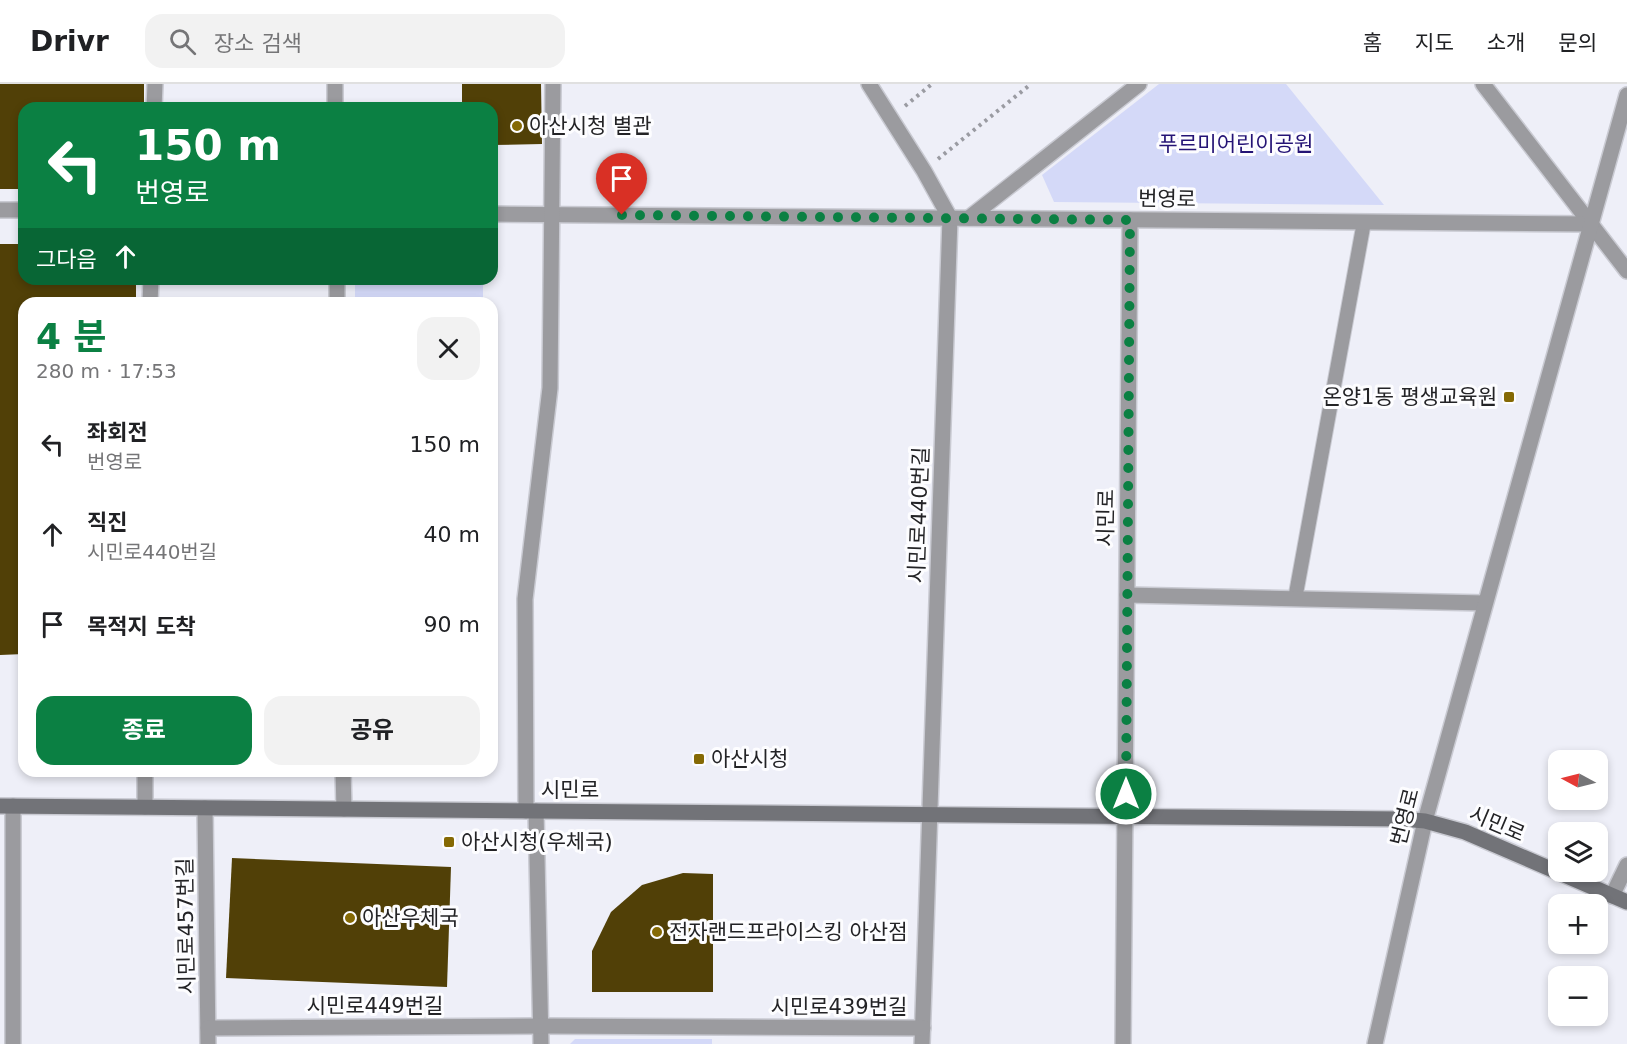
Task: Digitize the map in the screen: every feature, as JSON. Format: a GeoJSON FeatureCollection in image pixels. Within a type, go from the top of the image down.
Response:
{"type":"FeatureCollection","features":[{"type":"Feature","properties":{"kind":"main road","name":"시민로"},"geometry":{"type":"LineString","coordinates":[[7,806],[1402,819],[1425,821],[1465,832],[1627,902]]}},
{"type":"Feature","properties":{"kind":"street"},"geometry":{"type":"LineString","coordinates":[[154,102],[155,84]]}},
{"type":"Feature","properties":{"kind":"street"},"geometry":{"type":"LineString","coordinates":[[335,84],[335,102]]}},
{"type":"Feature","properties":{"kind":"street"},"geometry":{"type":"LineString","coordinates":[[541,1044],[525,599],[550,388],[553,84]]}},
{"type":"Feature","properties":{"kind":"street"},"geometry":{"type":"LineString","coordinates":[[869,84],[924,171],[950,218]]}},
{"type":"Feature","properties":{"kind":"street"},"geometry":{"type":"LineString","coordinates":[[498,214],[969,218],[1139,84]]}},
{"type":"Feature","properties":{"kind":"street"},"geometry":{"type":"LineString","coordinates":[[1483,84],[1627,271]]}},
{"type":"Feature","properties":{"kind":"street","name":"번영로"},"geometry":{"type":"LineString","coordinates":[[1375,1044],[1425,821],[1627,95]]}},
{"type":"Feature","properties":{"kind":"street"},"geometry":{"type":"LineString","coordinates":[[0,210],[18,210]]}},
{"type":"Feature","properties":{"kind":"street","name":"시민로440번길"},"geometry":{"type":"LineString","coordinates":[[930,814],[950,218]]}},
{"type":"Feature","properties":{"kind":"street","name":"번영로"},"geometry":{"type":"LineString","coordinates":[[969,218],[1592,224]]}},
{"type":"Feature","properties":{"kind":"street","name":"시민로"},"geometry":{"type":"LineString","coordinates":[[1126,816],[1130,220]]}},
{"type":"Feature","properties":{"kind":"street"},"geometry":{"type":"LineString","coordinates":[[1127,595],[1485,603]]}},
{"type":"Feature","properties":{"kind":"street"},"geometry":{"type":"LineString","coordinates":[[145,777],[145,807]]}},
{"type":"Feature","properties":{"kind":"street"},"geometry":{"type":"LineString","coordinates":[[343,777],[344,809]]}},
{"type":"Feature","properties":{"kind":"street","name":"시민로"},"geometry":{"type":"LineString","coordinates":[[7,806],[13,1044]]}},
{"type":"Feature","properties":{"kind":"street","name":"시민로457번길"},"geometry":{"type":"LineString","coordinates":[[205,808],[208,1044]]}},
{"type":"Feature","properties":{"kind":"street","name":"시민로439번길"},"geometry":{"type":"LineString","coordinates":[[541,1026],[923,1028],[930,814]]}},
{"type":"Feature","properties":{"kind":"street"},"geometry":{"type":"LineString","coordinates":[[1123,1044],[1126,816]]}},
{"type":"Feature","properties":{"kind":"street"},"geometry":{"type":"LineString","coordinates":[[1612,896],[1627,865]]}},
{"type":"Feature","properties":{"kind":"street","name":"시민로449번길"},"geometry":{"type":"LineString","coordinates":[[208,1028],[541,1026]]}},
{"type":"Feature","properties":{"kind":"street"},"geometry":{"type":"LineString","coordinates":[[922,1044],[923,1028]]}},
{"type":"Feature","properties":{"kind":"lane"},"geometry":{"type":"LineString","coordinates":[[1295,599],[1364,222]]}},
{"type":"Feature","properties":{"kind":"path"},"geometry":{"type":"LineString","coordinates":[[890,118],[932,84]]}},
{"type":"Feature","properties":{"kind":"path"},"geometry":{"type":"LineString","coordinates":[[924,171],[1031,84]]}},
{"type":"Feature","properties":{"kind":"green space","name":"푸르미어린이공원"},"geometry":{"type":"Polygon","coordinates":[[[1159,84],[1286,84],[1384,205],[1054,202],[1042,175],[1159,84]]]}},
{"type":"Feature","properties":{"kind":"green space"},"geometry":{"type":"Polygon","coordinates":[[[355,285],[483,285],[483,297],[355,297],[355,285]]]}},
{"type":"Feature","properties":{"kind":"green space"},"geometry":{"type":"Polygon","coordinates":[[[575,1039],[712,1039],[712,1044],[570,1044],[575,1039]]]}},
{"type":"Feature","properties":{"kind":"building"},"geometry":{"type":"Polygon","coordinates":[[[0,84],[144,84],[144,102],[18,102],[18,189],[0,189],[0,84]]]}},
{"type":"Feature","properties":{"kind":"building","name":"아산시청 별관"},"geometry":{"type":"Polygon","coordinates":[[[462,84],[541,84],[542,144],[498,145],[498,102],[462,102],[462,84]]]}},
{"type":"Feature","properties":{"kind":"building"},"geometry":{"type":"Polygon","coordinates":[[[0,244],[18,244],[18,285],[136,285],[136,297],[18,297],[18,654],[0,655],[0,244]]]}},
{"type":"Feature","properties":{"kind":"building"},"geometry":{"type":"Polygon","coordinates":[[[232,858],[451,867],[447,987],[226,978],[232,858]]]}},
{"type":"Feature","properties":{"kind":"building","name":"전자랜드프라이스킹 아산점"},"geometry":{"type":"Polygon","coordinates":[[[683,873],[713,874],[713,992],[592,992],[592,951],[611,912],[642,885],[683,873]]]}},
{"type":"Feature","properties":{"kind":"place","name":"아산시청 별관"},"geometry":{"type":"Point","coordinates":[517,126]}},
{"type":"Feature","properties":{"kind":"place","name":"온양1동 평생교육원"},"geometry":{"type":"Point","coordinates":[1509,397]}},
{"type":"Feature","properties":{"kind":"place","name":"아산시청"},"geometry":{"type":"Point","coordinates":[699,759]}},
{"type":"Feature","properties":{"kind":"place","name":"아산시청(우체국)"},"geometry":{"type":"Point","coordinates":[449,842]}},
{"type":"Feature","properties":{"kind":"place","name":"아산우체국"},"geometry":{"type":"Point","coordinates":[350,918]}},
{"type":"Feature","properties":{"kind":"place","name":"전자랜드프라이스킹 아산점"},"geometry":{"type":"Point","coordinates":[657,932]}},
{"type":"Feature","properties":{"kind":"route"},"geometry":{"type":"LineString","coordinates":[[622,215],[1130,220],[1126,794]]}}]}
